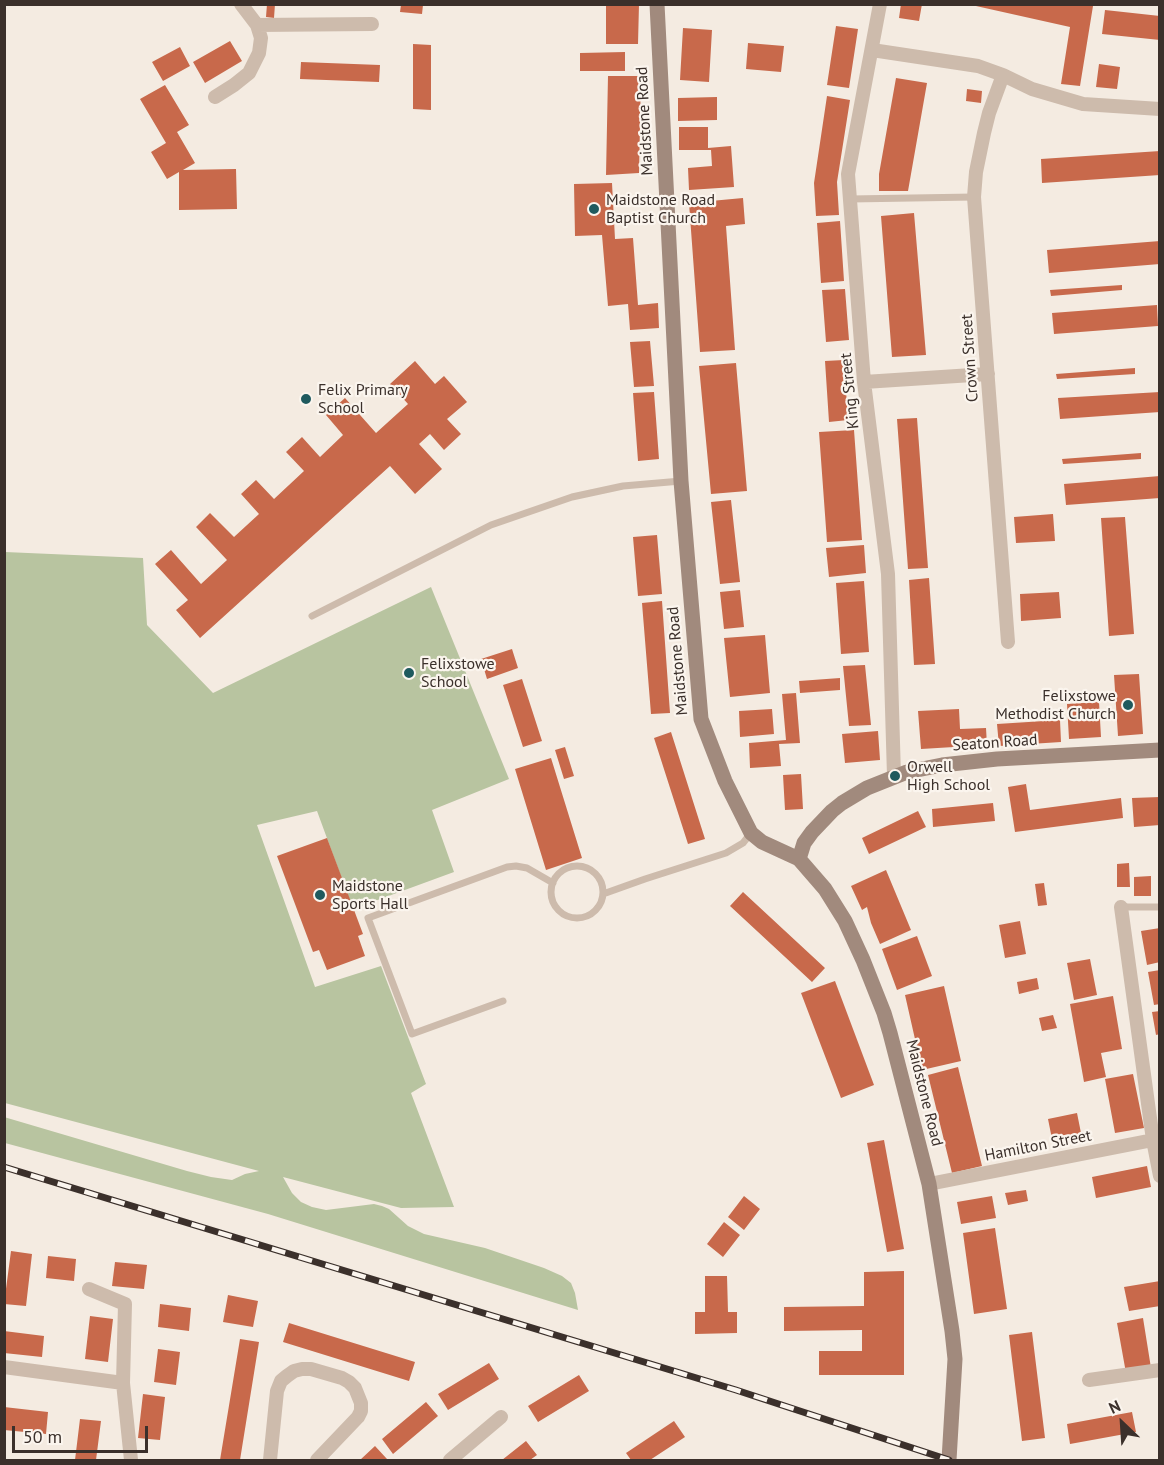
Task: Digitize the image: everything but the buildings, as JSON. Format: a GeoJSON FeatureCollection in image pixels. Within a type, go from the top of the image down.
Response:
{"type":"FeatureCollection","features":[{"type":"Feature","properties":{"kind":"street"},"geometry":{"type":"LineString","coordinates":[[214,97],[249,73],[259,53],[261,38],[257,25],[241,4]]}},
{"type":"Feature","properties":{"kind":"street","name":"Maidstone Road"},"geometry":{"type":"LineString","coordinates":[[657,4],[681,481],[701,719],[725,781],[751,833],[762,842],[799,859],[825,889],[845,921],[863,960],[890,1033],[929,1184],[952,1331],[955,1359],[949,1461]]}},
{"type":"Feature","properties":{"kind":"street","name":"King Street"},"geometry":{"type":"LineString","coordinates":[[880,4],[848,174],[864,382],[888,574],[894,776]]}},
{"type":"Feature","properties":{"kind":"street"},"geometry":{"type":"LineString","coordinates":[[257,25],[372,24]]}},
{"type":"Feature","properties":{"kind":"street"},"geometry":{"type":"LineString","coordinates":[[872,50],[978,66],[1004,75],[1032,89],[1083,104],[1160,109]]}},
{"type":"Feature","properties":{"kind":"street","name":"Crown Street"},"geometry":{"type":"LineString","coordinates":[[1004,75],[986,123],[974,197],[1008,642]]}},
{"type":"Feature","properties":{"kind":"street"},"geometry":{"type":"LineString","coordinates":[[864,382],[988,374]]}},
{"type":"Feature","properties":{"kind":"street","name":"Seaton Road"},"geometry":{"type":"LineString","coordinates":[[799,859],[804,843],[812,832],[842,802],[894,776],[942,765],[997,759],[1160,750]]}},
{"type":"Feature","properties":{"kind":"street"},"geometry":{"type":"LineString","coordinates":[[1121,907],[1160,1176]]}},
{"type":"Feature","properties":{"kind":"street","name":"Hamilton Street"},"geometry":{"type":"LineString","coordinates":[[929,1184],[1153,1140]]}},
{"type":"Feature","properties":{"kind":"street"},"geometry":{"type":"LineString","coordinates":[[89,1289],[125,1304],[123,1383],[131,1461]]}},
{"type":"Feature","properties":{"kind":"street"},"geometry":{"type":"LineString","coordinates":[[4,1367],[123,1383]]}},
{"type":"Feature","properties":{"kind":"street"},"geometry":{"type":"LineString","coordinates":[[270,1461],[277,1391],[281,1381],[302,1369],[311,1369],[349,1382],[355,1388],[361,1403],[358,1417],[317,1461]]}},
{"type":"Feature","properties":{"kind":"street"},"geometry":{"type":"LineString","coordinates":[[1089,1380],[1160,1370]]}},
{"type":"Feature","properties":{"kind":"street"},"geometry":{"type":"LineString","coordinates":[[450,1461],[501,1417]]}},
{"type":"Feature","properties":{"kind":"lane"},"geometry":{"type":"LineString","coordinates":[[850,199],[974,197]]}},
{"type":"Feature","properties":{"kind":"lane"},"geometry":{"type":"LineString","coordinates":[[312,616],[491,525],[572,497],[623,486],[681,481]]}},
{"type":"Feature","properties":{"kind":"lane"},"geometry":{"type":"LineString","coordinates":[[603,894],[726,853],[743,843],[751,833]]}},
{"type":"Feature","properties":{"kind":"lane"},"geometry":{"type":"LineString","coordinates":[[580,866],[592,870],[597,876],[601,881],[603,894],[598,907],[588,915],[575,918],[562,913],[553,902],[551,889],[553,883],[556,876],[566,868],[580,866]]}},
{"type":"Feature","properties":{"kind":"lane"},"geometry":{"type":"LineString","coordinates":[[503,1001],[412,1034],[368,918],[507,867],[527,868],[553,883]]}},
{"type":"Feature","properties":{"kind":"lane"},"geometry":{"type":"LineString","coordinates":[[1121,907],[1160,907]]}},
{"type":"Feature","properties":{"kind":"green space"},"geometry":{"type":"Polygon","coordinates":[[[5,552],[143,558],[147,625],[213,693],[431,587],[509,779],[432,810],[454,872],[353,909],[317,811],[257,825],[315,987],[381,966],[426,1084],[411,1093],[454,1207],[401,1208],[283,1177],[292,1193],[301,1202],[312,1207],[326,1210],[374,1204],[382,1206],[389,1209],[408,1226],[424,1234],[485,1248],[562,1276],[571,1283],[578,1310],[268,1214],[5,1143],[4,1117],[211,1177],[232,1180],[259,1171],[5,1103],[5,552]]]}},
{"type":"Feature","properties":{"kind":"railway"},"geometry":{"type":"LineString","coordinates":[[4,1167],[736,1390],[949,1460]]}},
{"type":"Feature","properties":{"kind":"place","name":"Maidstone Road Baptist Church"},"geometry":{"type":"Point","coordinates":[594,209]}},
{"type":"Feature","properties":{"kind":"place","name":"Felix Primary School"},"geometry":{"type":"Point","coordinates":[306,399]}},
{"type":"Feature","properties":{"kind":"place","name":"Felixstowe School"},"geometry":{"type":"Point","coordinates":[409,673]}},
{"type":"Feature","properties":{"kind":"place","name":"Felixstowe Methodist Church"},"geometry":{"type":"Point","coordinates":[1128,705]}},
{"type":"Feature","properties":{"kind":"place","name":"Orwell High School"},"geometry":{"type":"Point","coordinates":[895,776]}},
{"type":"Feature","properties":{"kind":"place","name":"Maidstone Sports Hall"},"geometry":{"type":"Point","coordinates":[320,895]}}]}
